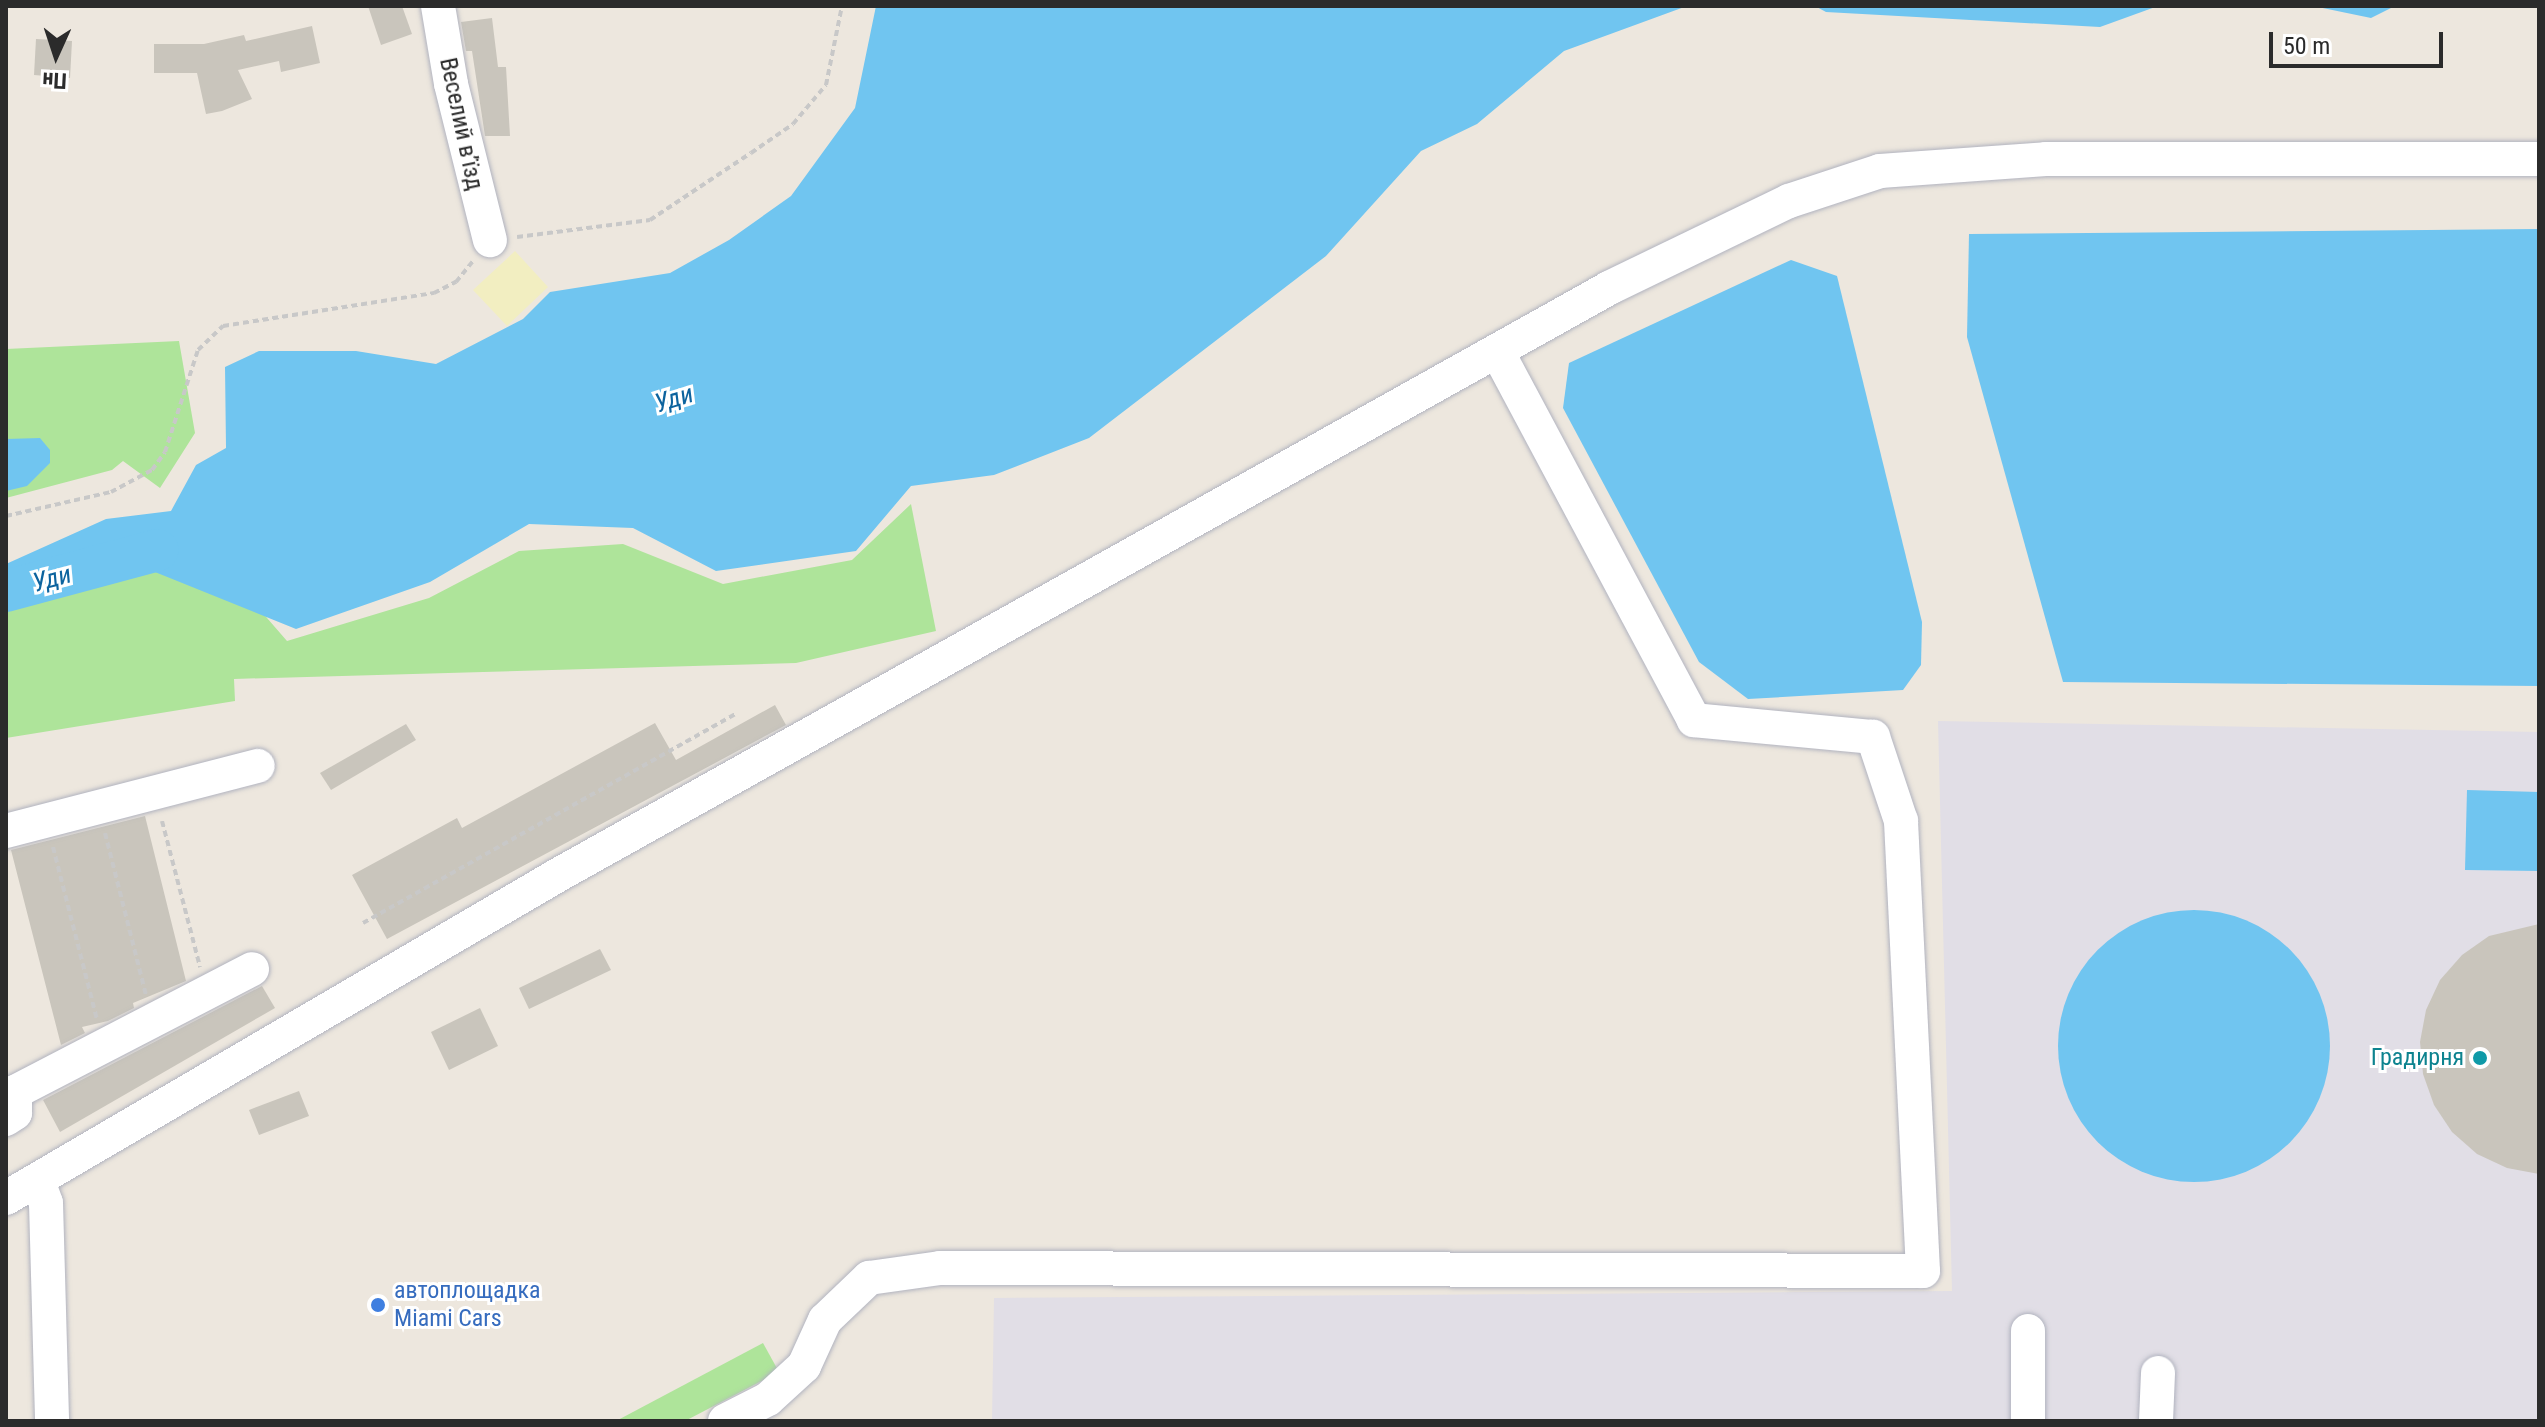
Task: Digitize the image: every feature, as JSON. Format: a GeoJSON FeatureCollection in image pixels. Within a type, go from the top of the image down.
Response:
{"type":"FeatureCollection","features":[{"type":"Feature","properties":{"kind":"street","name":"Веселий в’їзд"},"geometry":{"type":"LineString","coordinates":[[438,6],[451,84],[490,240]]}},
{"type":"Feature","properties":{"kind":"street"},"geometry":{"type":"LineString","coordinates":[[6,1198],[558,875],[1609,288],[1789,201],[1880,171],[2046,159],[2539,159]]}},
{"type":"Feature","properties":{"kind":"street"},"geometry":{"type":"LineString","coordinates":[[725,1421],[768,1399],[804,1366],[825,1320],[869,1278],[940,1268],[1923,1271],[1901,821],[1873,737],[1694,720],[1497,351]]}},
{"type":"Feature","properties":{"kind":"street"},"geometry":{"type":"LineString","coordinates":[[6,831],[258,766]]}},
{"type":"Feature","properties":{"kind":"street"},"geometry":{"type":"LineString","coordinates":[[6,1119],[15,1113],[15,1092],[252,969]]}},
{"type":"Feature","properties":{"kind":"street"},"geometry":{"type":"LineString","coordinates":[[38,1181],[46,1203],[52,1421]]}},
{"type":"Feature","properties":{"kind":"street"},"geometry":{"type":"LineString","coordinates":[[2028,1331],[2028,1421]]}},
{"type":"Feature","properties":{"kind":"street"},"geometry":{"type":"LineString","coordinates":[[2156,1421],[2158,1373]]}},
{"type":"Feature","properties":{"kind":"path"},"geometry":{"type":"LineString","coordinates":[[6,516],[111,492],[152,470],[165,452],[198,350],[223,326],[434,293],[456,282],[490,240],[650,220],[793,124],[826,85],[842,6]]}},
{"type":"Feature","properties":{"kind":"path"},"geometry":{"type":"LineString","coordinates":[[363,923],[735,714]]}},
{"type":"Feature","properties":{"kind":"path"},"geometry":{"type":"LineString","coordinates":[[154,793],[207,992]]}},
{"type":"Feature","properties":{"kind":"path"},"geometry":{"type":"LineString","coordinates":[[99,807],[153,1020]]}},
{"type":"Feature","properties":{"kind":"path"},"geometry":{"type":"LineString","coordinates":[[46,820],[103,1046]]}},
{"type":"Feature","properties":{"kind":"shaded area"},"geometry":{"type":"Polygon","coordinates":[[[1938,721],[2539,732],[2539,1421],[992,1421],[994,1298],[1952,1291],[1938,721]]]}},
{"type":"Feature","properties":{"kind":"green space"},"geometry":{"type":"Polygon","coordinates":[[[179,341],[195,433],[160,488],[123,461],[112,470],[6,498],[6,349],[179,341]]]}},
{"type":"Feature","properties":{"kind":"green space"},"geometry":{"type":"Polygon","coordinates":[[[911,504],[936,631],[796,663],[234,679],[235,701],[6,738],[6,605],[77,583],[215,558],[287,641],[429,598],[519,551],[623,544],[723,584],[852,560],[911,504]]]}},
{"type":"Feature","properties":{"kind":"green space"},"geometry":{"type":"Polygon","coordinates":[[[763,1343],[779,1372],[685,1421],[616,1421],[763,1343]]]}},
{"type":"Feature","properties":{"kind":"sand"},"geometry":{"type":"Polygon","coordinates":[[[515,251],[548,287],[507,326],[473,290],[515,251]]]}},
{"type":"Feature","properties":{"kind":"water"},"geometry":{"type":"Polygon","coordinates":[[[876,6],[1687,6],[1564,51],[1477,124],[1421,151],[1326,256],[1089,438],[994,475],[911,486],[856,551],[716,571],[633,528],[529,524],[430,582],[296,629],[145,568],[92,564],[6,600],[6,564],[106,519],[171,511],[196,465],[226,448],[225,367],[259,351],[356,351],[436,364],[523,319],[550,292],[670,273],[729,240],[791,196],[855,108],[876,6]]]}},
{"type":"Feature","properties":{"kind":"water"},"geometry":{"type":"Polygon","coordinates":[[[1815,6],[2158,6],[2100,27],[1826,12],[1815,6]]]}},
{"type":"Feature","properties":{"kind":"water"},"geometry":{"type":"Polygon","coordinates":[[[2313,6],[2395,6],[2371,18],[2313,6]]]}},
{"type":"Feature","properties":{"kind":"water"},"geometry":{"type":"Polygon","coordinates":[[[2539,229],[2539,686],[2063,682],[1967,337],[1969,234],[2539,229]]]}},
{"type":"Feature","properties":{"kind":"water"},"geometry":{"type":"Polygon","coordinates":[[[1791,260],[1837,276],[1922,622],[1921,665],[1903,690],[1748,699],[1699,662],[1563,408],[1569,363],[1791,260]]]}},
{"type":"Feature","properties":{"kind":"water"},"geometry":{"type":"Polygon","coordinates":[[[40,438],[50,450],[50,463],[27,486],[6,491],[6,439],[40,438]]]}},
{"type":"Feature","properties":{"kind":"water"},"geometry":{"type":"Polygon","coordinates":[[[2467,790],[2539,792],[2539,871],[2465,870],[2467,790]]]}},
{"type":"Feature","properties":{"kind":"water"},"geometry":{"type":"Polygon","coordinates":[[[2181,910],[2207,910],[2246,920],[2270,933],[2290,950],[2307,970],[2320,994],[2328,1019],[2328,1073],[2320,1098],[2307,1122],[2290,1142],[2270,1159],[2246,1172],[2221,1180],[2181,1182],[2130,1166],[2108,1151],[2089,1132],[2074,1110],[2064,1086],[2058,1059],[2058,1033],[2074,982],[2089,960],[2108,941],[2130,926],[2154,916],[2181,910]]]}},
{"type":"Feature","properties":{"kind":"building"},"geometry":{"type":"Polygon","coordinates":[[[368,6],[402,6],[412,34],[381,45],[368,6]]]}},
{"type":"Feature","properties":{"kind":"building"},"geometry":{"type":"Polygon","coordinates":[[[492,18],[498,67],[506,67],[510,136],[485,136],[472,51],[466,51],[461,22],[492,18]]]}},
{"type":"Feature","properties":{"kind":"building"},"geometry":{"type":"Polygon","coordinates":[[[312,26],[320,63],[281,72],[279,61],[238,70],[252,99],[222,111],[206,114],[197,73],[154,73],[154,44],[204,44],[244,35],[246,41],[312,26]]]}},
{"type":"Feature","properties":{"kind":"building"},"geometry":{"type":"Polygon","coordinates":[[[36,39],[72,41],[70,78],[34,75],[36,39]]]}},
{"type":"Feature","properties":{"kind":"building"},"geometry":{"type":"Polygon","coordinates":[[[775,705],[786,725],[387,939],[352,875],[457,818],[462,828],[655,723],[676,760],[775,705]]]}},
{"type":"Feature","properties":{"kind":"building"},"geometry":{"type":"Polygon","coordinates":[[[406,724],[416,740],[331,790],[320,773],[406,724]]]}},
{"type":"Feature","properties":{"kind":"building"},"geometry":{"type":"Polygon","coordinates":[[[145,816],[186,981],[133,1003],[134,1008],[108,1021],[82,1027],[85,1033],[61,1045],[11,850],[145,816]]]}},
{"type":"Feature","properties":{"kind":"building","name":"Градирня"},"geometry":{"type":"Polygon","coordinates":[[[2539,924],[2539,1174],[2507,1168],[2477,1154],[2452,1132],[2434,1105],[2423,1074],[2420,1042],[2426,1010],[2440,980],[2462,955],[2489,936],[2539,924]]]}},
{"type":"Feature","properties":{"kind":"building"},"geometry":{"type":"Polygon","coordinates":[[[600,949],[611,970],[529,1009],[519,988],[600,949]]]}},
{"type":"Feature","properties":{"kind":"building"},"geometry":{"type":"Polygon","coordinates":[[[262,986],[275,1008],[60,1132],[43,1100],[262,986]]]}},
{"type":"Feature","properties":{"kind":"building"},"geometry":{"type":"Polygon","coordinates":[[[480,1008],[498,1046],[449,1070],[431,1032],[480,1008]]]}},
{"type":"Feature","properties":{"kind":"building"},"geometry":{"type":"Polygon","coordinates":[[[299,1091],[309,1116],[259,1135],[249,1110],[299,1091]]]}},
{"type":"Feature","properties":{"kind":"waterway","name":"Уди"},"geometry":{"type":"LineString","coordinates":[[6,591],[158,550]]}},
{"type":"Feature","properties":{"kind":"place","name":"Градирня"},"geometry":{"type":"Point","coordinates":[2480,1058]}},
{"type":"Feature","properties":{"kind":"place","name":"автоплощадка Miami Cars"},"geometry":{"type":"Point","coordinates":[378,1305]}}]}
